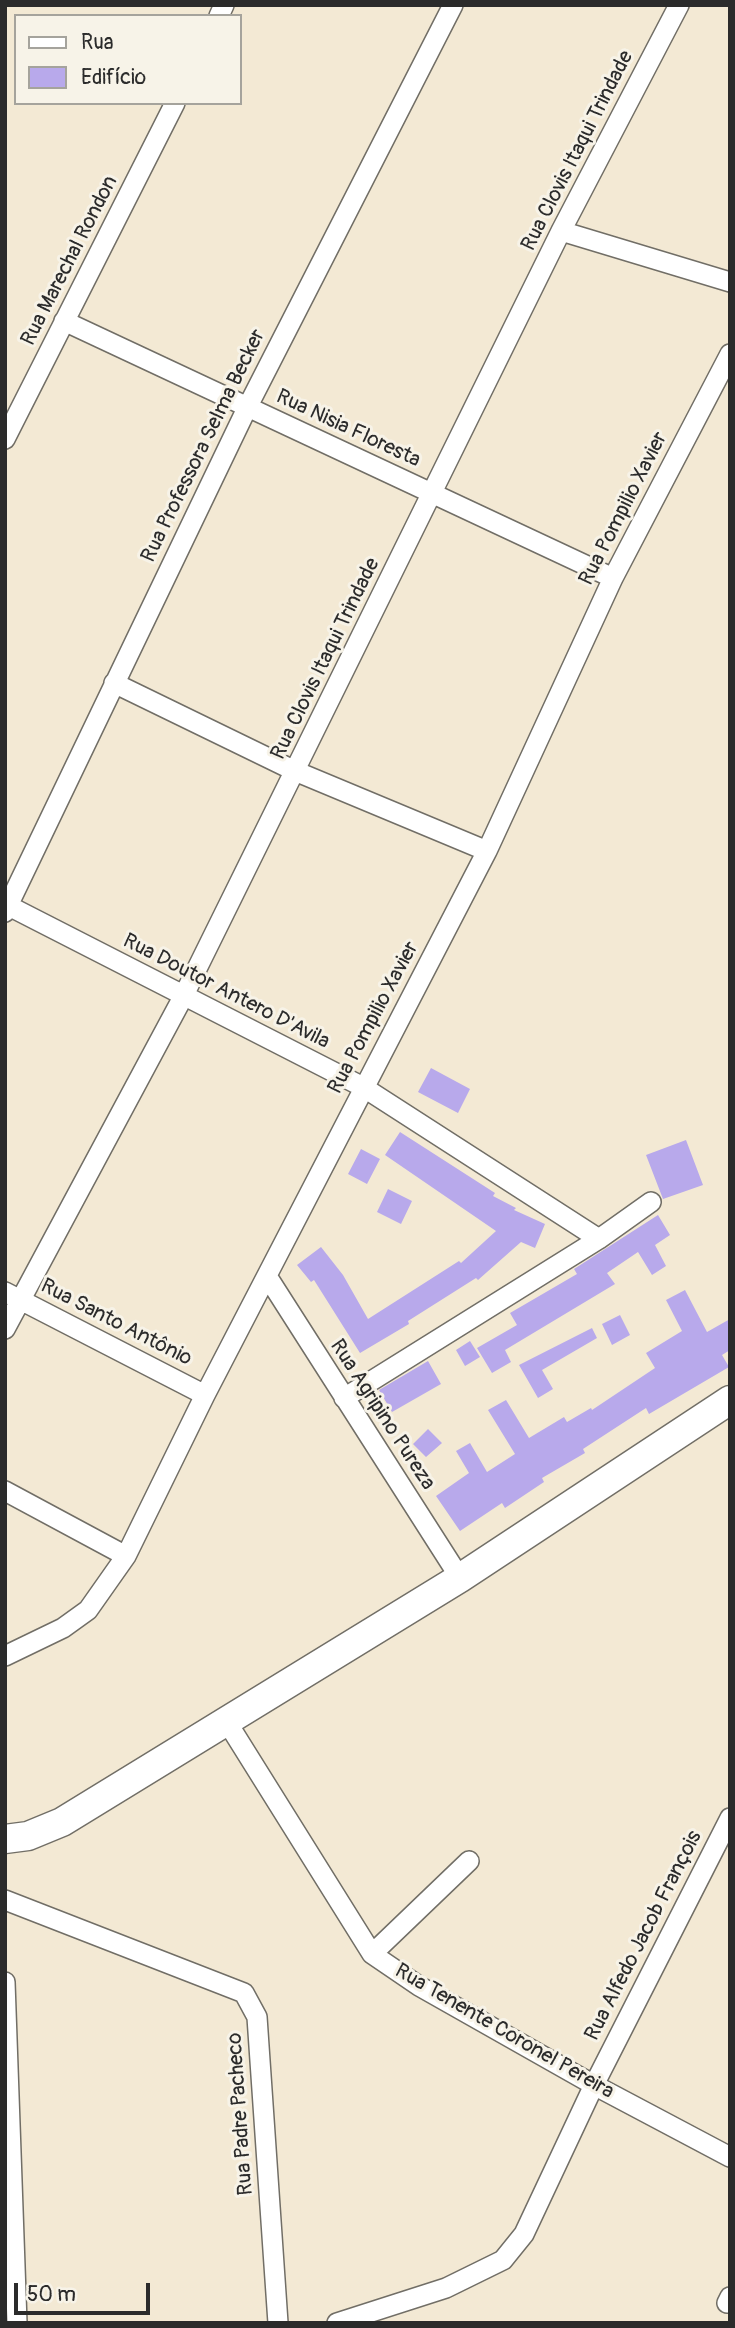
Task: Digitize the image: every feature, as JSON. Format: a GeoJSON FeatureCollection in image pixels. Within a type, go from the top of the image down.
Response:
{"type":"FeatureCollection","features":[{"type":"Feature","properties":{"kind":"main road"},"geometry":{"type":"LineString","coordinates":[[5,1839],[28,1836],[62,1822],[460,1578],[730,1400]]}},
{"type":"Feature","properties":{"kind":"street","name":"Rua Professora Selma Becker"},"geometry":{"type":"LineString","coordinates":[[6,907],[248,406],[453,5]]}},
{"type":"Feature","properties":{"kind":"street","name":"Rua Clovis Itaqui Trindade"},"geometry":{"type":"LineString","coordinates":[[5,1329],[12,1296],[183,997],[561,231],[679,5]]}},
{"type":"Feature","properties":{"kind":"street","name":"Rua Marechal Rondon"},"geometry":{"type":"LineString","coordinates":[[5,439],[174,105]]}},
{"type":"Feature","properties":{"kind":"street"},"geometry":{"type":"LineString","coordinates":[[561,231],[730,282]]}},
{"type":"Feature","properties":{"kind":"street","name":"Rua Nisia Floresta"},"geometry":{"type":"LineString","coordinates":[[65,321],[613,578]]}},
{"type":"Feature","properties":{"kind":"street","name":"Rua Pompilio Xavier"},"geometry":{"type":"LineString","coordinates":[[5,1656],[63,1628],[88,1610],[126,1556],[205,1395],[487,850],[613,578],[730,354]]}},
{"type":"Feature","properties":{"kind":"street"},"geometry":{"type":"LineString","coordinates":[[114,683],[296,771],[487,850]]}},
{"type":"Feature","properties":{"kind":"street","name":"Rua Doutor Antero D'Avila"},"geometry":{"type":"LineString","coordinates":[[6,907],[363,1087],[599,1239]]}},
{"type":"Feature","properties":{"kind":"street"},"geometry":{"type":"LineString","coordinates":[[344,1398],[599,1239],[651,1202]]}},
{"type":"Feature","properties":{"kind":"street","name":"Rua Agripino Pureza"},"geometry":{"type":"LineString","coordinates":[[267,1276],[460,1578]]}},
{"type":"Feature","properties":{"kind":"street","name":"Rua Santo Antônio"},"geometry":{"type":"LineString","coordinates":[[12,1296],[205,1395]]}},
{"type":"Feature","properties":{"kind":"street"},"geometry":{"type":"LineString","coordinates":[[5,1491],[126,1556]]}},
{"type":"Feature","properties":{"kind":"street","name":"Rua Tenente Coronel Pereira"},"geometry":{"type":"LineString","coordinates":[[227,1722],[372,1954],[419,1986],[594,2085],[730,2157]]}},
{"type":"Feature","properties":{"kind":"street","name":"Rua Alfedo Jacob François"},"geometry":{"type":"LineString","coordinates":[[337,2323],[446,2288],[503,2260],[524,2234],[594,2085],[730,1818]]}},
{"type":"Feature","properties":{"kind":"street"},"geometry":{"type":"LineString","coordinates":[[372,1954],[469,1861]]}},
{"type":"Feature","properties":{"kind":"street","name":"Rua Padre Pacheco"},"geometry":{"type":"LineString","coordinates":[[5,1900],[244,1993],[257,2017],[278,2323]]}},
{"type":"Feature","properties":{"kind":"street"},"geometry":{"type":"LineString","coordinates":[[5,1982],[17,2323]]}},
{"type":"Feature","properties":{"kind":"building"},"geometry":{"type":"Polygon","coordinates":[[[431,1068],[470,1089],[458,1113],[418,1092],[431,1068]]]}},
{"type":"Feature","properties":{"kind":"building"},"geometry":{"type":"Polygon","coordinates":[[[400,1132],[495,1193],[493,1196],[516,1208],[514,1210],[545,1224],[535,1248],[521,1242],[478,1280],[476,1278],[408,1321],[409,1324],[360,1353],[314,1280],[311,1282],[297,1265],[321,1247],[343,1275],[368,1319],[459,1261],[461,1263],[496,1231],[385,1155],[400,1132]]]}},
{"type":"Feature","properties":{"kind":"building"},"geometry":{"type":"Polygon","coordinates":[[[686,1140],[703,1185],[663,1199],[646,1155],[686,1140]]]}},
{"type":"Feature","properties":{"kind":"building"},"geometry":{"type":"Polygon","coordinates":[[[361,1149],[380,1159],[367,1184],[348,1174],[361,1149]]]}},
{"type":"Feature","properties":{"kind":"building"},"geometry":{"type":"Polygon","coordinates":[[[388,1189],[412,1201],[401,1224],[377,1212],[388,1189]]]}},
{"type":"Feature","properties":{"kind":"building"},"geometry":{"type":"Polygon","coordinates":[[[658,1215],[670,1235],[655,1245],[666,1266],[652,1275],[638,1252],[607,1273],[615,1284],[505,1350],[511,1362],[492,1373],[477,1348],[517,1325],[510,1313],[577,1274],[574,1269],[658,1215]]]}},
{"type":"Feature","properties":{"kind":"building"},"geometry":{"type":"Polygon","coordinates":[[[685,1290],[707,1332],[730,1319],[730,1350],[722,1355],[729,1367],[649,1414],[646,1408],[583,1449],[585,1453],[542,1478],[544,1482],[505,1508],[502,1503],[460,1531],[436,1496],[469,1473],[456,1451],[470,1443],[487,1472],[515,1454],[488,1410],[506,1400],[529,1438],[564,1417],[567,1422],[591,1408],[592,1410],[655,1368],[646,1353],[682,1331],[666,1300],[685,1290]]]}},
{"type":"Feature","properties":{"kind":"building"},"geometry":{"type":"Polygon","coordinates":[[[620,1315],[630,1335],[612,1345],[602,1324],[620,1315]]]}},
{"type":"Feature","properties":{"kind":"building"},"geometry":{"type":"Polygon","coordinates":[[[592,1328],[597,1338],[542,1370],[553,1389],[538,1398],[519,1365],[592,1328]]]}},
{"type":"Feature","properties":{"kind":"building"},"geometry":{"type":"Polygon","coordinates":[[[470,1341],[480,1357],[465,1366],[456,1350],[470,1341]]]}},
{"type":"Feature","properties":{"kind":"building"},"geometry":{"type":"Polygon","coordinates":[[[428,1361],[441,1384],[392,1412],[379,1390],[428,1361]]]}},
{"type":"Feature","properties":{"kind":"building"},"geometry":{"type":"Polygon","coordinates":[[[428,1429],[442,1443],[426,1457],[413,1444],[428,1429]]]}}]}
